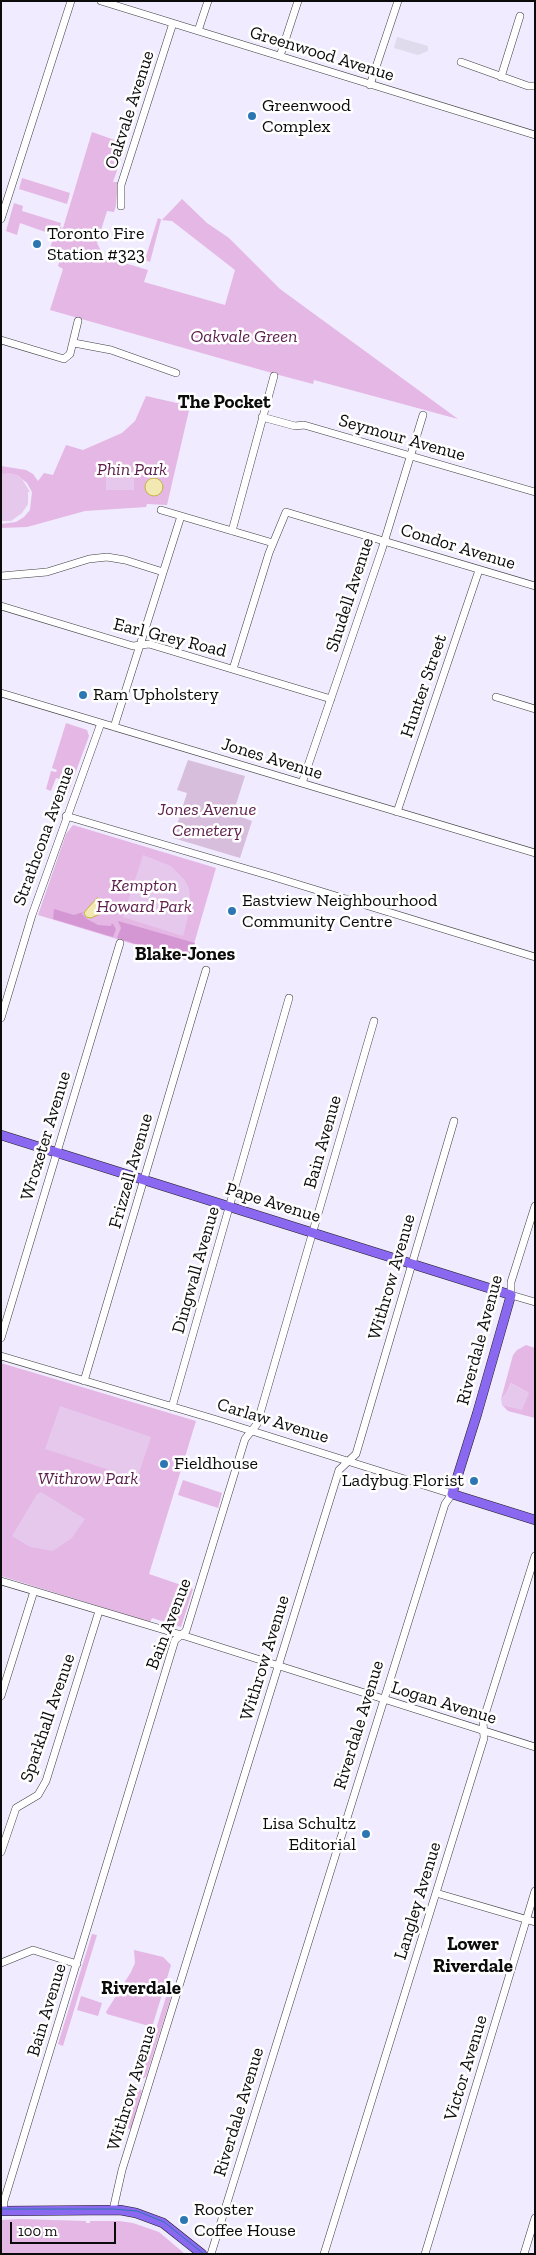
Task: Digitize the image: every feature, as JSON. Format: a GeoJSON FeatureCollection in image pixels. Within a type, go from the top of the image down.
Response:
{"type":"FeatureCollection","features":[{"type":"Feature","properties":{"kind":"main road","name":"Pape Avenue"},"geometry":{"type":"LineString","coordinates":[[1,1136],[511,1295]]}},
{"type":"Feature","properties":{"kind":"main road","name":"Riverdale Avenue"},"geometry":{"type":"LineString","coordinates":[[452,1494],[480,1405],[511,1295]]}},
{"type":"Feature","properties":{"kind":"main road","name":"Carlaw Avenue"},"geometry":{"type":"LineString","coordinates":[[452,1494],[535,1520]]}},
{"type":"Feature","properties":{"kind":"main road"},"geometry":{"type":"LineString","coordinates":[[2,2210],[113,2210],[136,2213],[154,2218],[170,2228],[202,2254]]}},
{"type":"Feature","properties":{"kind":"street"},"geometry":{"type":"LineString","coordinates":[[1,219],[71,1]]}},
{"type":"Feature","properties":{"kind":"street","name":"Greenwood Avenue"},"geometry":{"type":"LineString","coordinates":[[101,1],[117,4],[370,85],[535,135]]}},
{"type":"Feature","properties":{"kind":"street"},"geometry":{"type":"LineString","coordinates":[[198,31],[208,1]]}},
{"type":"Feature","properties":{"kind":"street"},"geometry":{"type":"LineString","coordinates":[[280,56],[298,1]]}},
{"type":"Feature","properties":{"kind":"street"},"geometry":{"type":"LineString","coordinates":[[370,85],[398,1]]}},
{"type":"Feature","properties":{"kind":"street"},"geometry":{"type":"LineString","coordinates":[[501,77],[520,16]]}},
{"type":"Feature","properties":{"kind":"street","name":"Oakvale Avenue"},"geometry":{"type":"LineString","coordinates":[[121,206],[121,186],[173,23]]}},
{"type":"Feature","properties":{"kind":"street"},"geometry":{"type":"LineString","coordinates":[[461,62],[528,86],[535,86]]}},
{"type":"Feature","properties":{"kind":"street"},"geometry":{"type":"LineString","coordinates":[[1,340],[64,359],[68,358],[74,343],[78,321]]}},
{"type":"Feature","properties":{"kind":"street"},"geometry":{"type":"LineString","coordinates":[[74,343],[111,350],[176,373]]}},
{"type":"Feature","properties":{"kind":"street"},"geometry":{"type":"LineString","coordinates":[[232,531],[274,376]]}},
{"type":"Feature","properties":{"kind":"street","name":"Shudell Avenue"},"geometry":{"type":"LineString","coordinates":[[302,783],[384,540],[423,415]]}},
{"type":"Feature","properties":{"kind":"street","name":"Seymour Avenue"},"geometry":{"type":"LineString","coordinates":[[262,417],[295,426],[304,425],[535,492]]}},
{"type":"Feature","properties":{"kind":"street"},"geometry":{"type":"LineString","coordinates":[[161,510],[273,543],[232,669]]}},
{"type":"Feature","properties":{"kind":"street","name":"Condor Avenue"},"geometry":{"type":"LineString","coordinates":[[273,543],[286,512],[535,586]]}},
{"type":"Feature","properties":{"kind":"street"},"geometry":{"type":"LineString","coordinates":[[114,727],[181,516]]}},
{"type":"Feature","properties":{"kind":"street"},"geometry":{"type":"LineString","coordinates":[[1,576],[47,572],[89,559],[107,557],[125,560],[163,572]]}},
{"type":"Feature","properties":{"kind":"street","name":"Hunter Street"},"geometry":{"type":"LineString","coordinates":[[397,812],[479,570]]}},
{"type":"Feature","properties":{"kind":"street","name":"Earl Grey Road"},"geometry":{"type":"LineString","coordinates":[[1,606],[133,646],[149,644],[331,699]]}},
{"type":"Feature","properties":{"kind":"street","name":"Jones Avenue"},"geometry":{"type":"LineString","coordinates":[[1,693],[535,853]]}},
{"type":"Feature","properties":{"kind":"street"},"geometry":{"type":"LineString","coordinates":[[496,697],[535,709]]}},
{"type":"Feature","properties":{"kind":"street","name":"Strathcona Avenue"},"geometry":{"type":"LineString","coordinates":[[1,1018],[33,912],[101,723]]}},
{"type":"Feature","properties":{"kind":"street"},"geometry":{"type":"LineString","coordinates":[[66,816],[535,957]]}},
{"type":"Feature","properties":{"kind":"street","name":"Wroxeter Avenue"},"geometry":{"type":"LineString","coordinates":[[1,1338],[120,943]]}},
{"type":"Feature","properties":{"kind":"street","name":"Frizzell Avenue"},"geometry":{"type":"LineString","coordinates":[[84,1381],[206,970]]}},
{"type":"Feature","properties":{"kind":"street","name":"Dingwall Avenue"},"geometry":{"type":"LineString","coordinates":[[172,1407],[289,998]]}},
{"type":"Feature","properties":{"kind":"street","name":"Bain Avenue"},"geometry":{"type":"LineString","coordinates":[[2,2210],[175,1640],[186,1631],[245,1439],[257,1424],[374,1021]]}},
{"type":"Feature","properties":{"kind":"street","name":"Withrow Avenue"},"geometry":{"type":"LineString","coordinates":[[113,2210],[122,2170],[339,1470],[356,1454],[454,1121]]}},
{"type":"Feature","properties":{"kind":"street","name":"Riverdale Avenue"},"geometry":{"type":"LineString","coordinates":[[511,1295],[511,1282],[535,1208]]}},
{"type":"Feature","properties":{"kind":"street","name":"Pape Avenue"},"geometry":{"type":"LineString","coordinates":[[511,1295],[535,1302]]}},
{"type":"Feature","properties":{"kind":"street","name":"Carlaw Avenue"},"geometry":{"type":"LineString","coordinates":[[1,1356],[350,1461],[452,1494]]}},
{"type":"Feature","properties":{"kind":"street","name":"Riverdale Avenue"},"geometry":{"type":"LineString","coordinates":[[211,2254],[445,1504],[452,1494]]}},
{"type":"Feature","properties":{"kind":"street","name":"Langley Avenue"},"geometry":{"type":"LineString","coordinates":[[324,2254],[484,1738],[483,1721],[535,1556]]}},
{"type":"Feature","properties":{"kind":"street","name":"Logan Avenue"},"geometry":{"type":"LineString","coordinates":[[1,1581],[279,1665],[535,1747]]}},
{"type":"Feature","properties":{"kind":"street"},"geometry":{"type":"LineString","coordinates":[[1,1696],[34,1591]]}},
{"type":"Feature","properties":{"kind":"street","name":"Sparkhall Avenue"},"geometry":{"type":"LineString","coordinates":[[1,1852],[16,1808],[38,1795],[46,1781],[99,1611]]}},
{"type":"Feature","properties":{"kind":"street","name":"Victor Avenue"},"geometry":{"type":"LineString","coordinates":[[425,2254],[535,1891]]}},
{"type":"Feature","properties":{"kind":"street"},"geometry":{"type":"LineString","coordinates":[[436,1893],[535,1922]]}},
{"type":"Feature","properties":{"kind":"street"},"geometry":{"type":"LineString","coordinates":[[1,1963],[33,1950],[77,1964]]}},
{"type":"Feature","properties":{"kind":"street"},"geometry":{"type":"LineString","coordinates":[[524,2254],[535,2218]]}},
{"type":"Feature","properties":{"kind":"green space","name":"Oakvale Green"},"geometry":{"type":"Polygon","coordinates":[[[92,132],[126,144],[113,182],[118,182],[114,212],[107,211],[97,243],[104,257],[148,270],[144,282],[225,305],[235,270],[172,221],[161,220],[150,262],[145,260],[158,218],[162,220],[182,199],[207,223],[229,238],[280,289],[458,419],[314,380],[313,384],[279,375],[50,310],[63,269],[58,266],[62,253],[50,249],[54,235],[20,223],[17,235],[6,231],[14,203],[23,206],[22,211],[61,223],[60,227],[63,228],[92,132]]]}},
{"type":"Feature","properties":{"kind":"green space"},"geometry":{"type":"Polygon","coordinates":[[[22,178],[70,193],[67,204],[19,189],[22,178]]]}},
{"type":"Feature","properties":{"kind":"green space","name":"Phin Park"},"geometry":{"type":"Polygon","coordinates":[[[146,396],[190,406],[167,505],[147,504],[146,507],[85,511],[27,527],[1,528],[1,524],[16,522],[24,517],[30,510],[32,492],[27,483],[17,475],[1,474],[1,466],[26,470],[33,474],[38,481],[44,473],[53,475],[66,445],[83,450],[122,433],[135,421],[146,396]]]}},
{"type":"Feature","properties":{"kind":"green space"},"geometry":{"type":"Polygon","coordinates":[[[1,474],[17,475],[22,479],[30,492],[28,492],[28,504],[22,513],[11,521],[1,521],[1,474]]]}},
{"type":"Feature","properties":{"kind":"green space"},"geometry":{"type":"Polygon","coordinates":[[[106,476],[134,476],[134,490],[106,490],[106,476]]]}},
{"type":"Feature","properties":{"kind":"green space"},"geometry":{"type":"Polygon","coordinates":[[[66,723],[87,730],[89,736],[68,793],[66,792],[69,782],[56,778],[51,791],[46,789],[51,771],[56,772],[57,770],[52,768],[66,723]]]}},
{"type":"Feature","properties":{"kind":"green space","name":"Jones Avenue Cemetery"},"geometry":{"type":"Polygon","coordinates":[[[188,760],[245,776],[233,814],[252,821],[240,858],[173,838],[187,793],[177,790],[188,760]]]}},
{"type":"Feature","properties":{"kind":"green space","name":"Kempton Howard Park"},"geometry":{"type":"Polygon","coordinates":[[[73,825],[216,868],[189,961],[38,915],[66,834],[73,825]]]}},
{"type":"Feature","properties":{"kind":"green space"},"geometry":{"type":"Polygon","coordinates":[[[143,855],[171,866],[184,879],[189,888],[188,918],[183,936],[123,917],[143,855]]]}},
{"type":"Feature","properties":{"kind":"green space"},"geometry":{"type":"Polygon","coordinates":[[[526,1345],[535,1348],[535,1418],[508,1411],[502,1405],[522,1409],[527,1392],[511,1383],[506,1394],[501,1399],[513,1355],[517,1350],[526,1345]]]}},
{"type":"Feature","properties":{"kind":"green space","name":"Withrow Park"},"geometry":{"type":"Polygon","coordinates":[[[1,1363],[196,1421],[149,1574],[193,1589],[181,1627],[152,1618],[150,1622],[1,1576],[1,1363]]]}},
{"type":"Feature","properties":{"kind":"green space"},"geometry":{"type":"Polygon","coordinates":[[[511,1383],[529,1393],[522,1410],[502,1405],[501,1399],[506,1394],[511,1383]]]}},
{"type":"Feature","properties":{"kind":"green space"},"geometry":{"type":"Polygon","coordinates":[[[60,1406],[151,1437],[137,1479],[45,1449],[60,1406]]]}},
{"type":"Feature","properties":{"kind":"green space"},"geometry":{"type":"Polygon","coordinates":[[[183,1480],[222,1493],[218,1508],[178,1495],[183,1480]]]}},
{"type":"Feature","properties":{"kind":"green space"},"geometry":{"type":"Polygon","coordinates":[[[41,1492],[85,1519],[72,1538],[53,1551],[30,1547],[12,1536],[37,1494],[41,1492]]]}},
{"type":"Feature","properties":{"kind":"green space"},"geometry":{"type":"Polygon","coordinates":[[[92,1934],[97,1935],[63,2046],[58,2044],[92,1934]]]}},
{"type":"Feature","properties":{"kind":"green space"},"geometry":{"type":"Polygon","coordinates":[[[134,1950],[163,1957],[171,1965],[153,2024],[149,2026],[107,2014],[106,2012],[131,1972],[135,1963],[134,1950]]]}},
{"type":"Feature","properties":{"kind":"green space"},"geometry":{"type":"Polygon","coordinates":[[[81,1996],[102,2003],[98,2016],[77,2010],[81,1996]]]}},
{"type":"Feature","properties":{"kind":"green space"},"geometry":{"type":"Polygon","coordinates":[[[166,1997],[171,1997],[146,2077],[140,2080],[166,1997]]]}},
{"type":"Feature","properties":{"kind":"green space"},"geometry":{"type":"Polygon","coordinates":[[[137,2086],[142,2091],[131,2129],[125,2128],[133,2103],[125,2101],[129,2090],[135,2090],[137,2086]]]}},
{"type":"Feature","properties":{"kind":"green space"},"geometry":{"type":"Polygon","coordinates":[[[1,2220],[86,2221],[86,2223],[90,2223],[90,2221],[119,2221],[133,2223],[159,2232],[185,2254],[1,2254],[1,2220]]]}},
{"type":"Feature","properties":{"kind":"shaded area"},"geometry":{"type":"Polygon","coordinates":[[[397,37],[428,46],[428,51],[418,55],[394,48],[397,37]]]}},
{"type":"Feature","properties":{"kind":"shaded area"},"geometry":{"type":"Polygon","coordinates":[[[150,478],[158,478],[163,483],[161,494],[150,496],[145,491],[145,483],[150,478]]]}},
{"type":"Feature","properties":{"kind":"shaded area"},"geometry":{"type":"Polygon","coordinates":[[[97,898],[105,901],[108,906],[106,911],[91,918],[86,917],[84,913],[97,898]]]}},
{"type":"Feature","properties":{"kind":"shaded area"},"geometry":{"type":"Polygon","coordinates":[[[54,909],[74,915],[83,912],[82,914],[87,919],[98,925],[111,926],[112,923],[116,929],[113,937],[53,919],[54,909]]]}},
{"type":"Feature","properties":{"kind":"shaded area"},"geometry":{"type":"Polygon","coordinates":[[[118,921],[195,943],[189,961],[117,938],[121,928],[118,921]]]}},
{"type":"Feature","properties":{"kind":"tram line"},"geometry":{"type":"LineString","coordinates":[[1,2209],[113,2209],[137,2211],[164,2222],[204,2254]]}},
{"type":"Feature","properties":{"kind":"place","name":"Greenwood Complex"},"geometry":{"type":"Point","coordinates":[252,116]}},
{"type":"Feature","properties":{"kind":"place","name":"Toronto Fire Station #323"},"geometry":{"type":"Point","coordinates":[37,244]}},
{"type":"Feature","properties":{"kind":"place","name":"Ram Upholstery"},"geometry":{"type":"Point","coordinates":[83,695]}},
{"type":"Feature","properties":{"kind":"place","name":"Eastview Neighbourhood Community Centre"},"geometry":{"type":"Point","coordinates":[232,911]}},
{"type":"Feature","properties":{"kind":"place","name":"Fieldhouse"},"geometry":{"type":"Point","coordinates":[164,1464]}},
{"type":"Feature","properties":{"kind":"place","name":"Ladybug Florist"},"geometry":{"type":"Point","coordinates":[474,1481]}},
{"type":"Feature","properties":{"kind":"place","name":"Lisa Schultz Editorial"},"geometry":{"type":"Point","coordinates":[366,1834]}},
{"type":"Feature","properties":{"kind":"place","name":"Rooster Coffee House"},"geometry":{"type":"Point","coordinates":[184,2220]}},
{"type":"Feature","properties":{"kind":"district","name":"The Pocket"},"geometry":{"type":"Point","coordinates":[224,403]}},
{"type":"Feature","properties":{"kind":"district","name":"Blake-Jones"},"geometry":{"type":"Point","coordinates":[185,955]}},
{"type":"Feature","properties":{"kind":"district","name":"Lower Riverdale"},"geometry":{"type":"Point","coordinates":[473,1956]}},
{"type":"Feature","properties":{"kind":"district","name":"Riverdale"},"geometry":{"type":"Point","coordinates":[141,1989]}}]}
